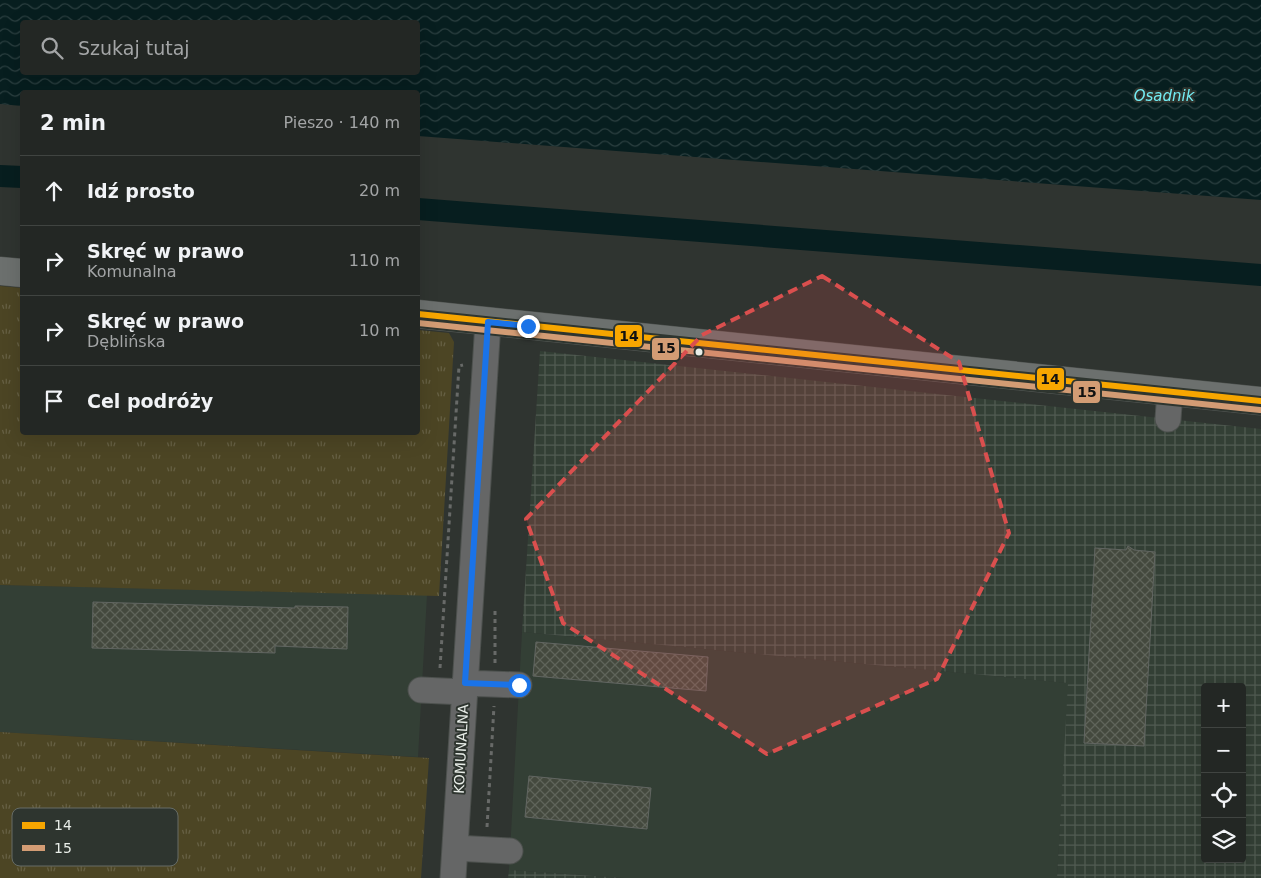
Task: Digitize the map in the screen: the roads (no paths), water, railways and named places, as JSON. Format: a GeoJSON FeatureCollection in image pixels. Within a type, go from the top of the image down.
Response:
{"type":"FeatureCollection","features":[{"type":"Feature","properties":{"kind":"main road"},"geometry":{"type":"LineString","coordinates":[[0,270],[20,273]]}},
{"type":"Feature","properties":{"kind":"main road"},"geometry":{"type":"LineString","coordinates":[[420,314],[1261,401]]}},
{"type":"Feature","properties":{"kind":"street","name":"KOMUNALNA"},"geometry":{"type":"LineString","coordinates":[[453,878],[488,322]]}},
{"type":"Feature","properties":{"kind":"street"},"geometry":{"type":"LineString","coordinates":[[1168,420],[1170,391]]}},
{"type":"Feature","properties":{"kind":"street"},"geometry":{"type":"LineString","coordinates":[[430,691],[519,685]]}},
{"type":"Feature","properties":{"kind":"street"},"geometry":{"type":"LineString","coordinates":[[455,848],[510,851]]}},
{"type":"Feature","properties":{"kind":"water","name":"Osadnik"},"geometry":{"type":"Polygon","coordinates":[[[0,0],[1261,0],[1261,200],[420,136],[420,90],[20,90],[20,106],[0,104],[0,0]]]}},
{"type":"Feature","properties":{"kind":"waterway"},"geometry":{"type":"LineString","coordinates":[[0,176],[20,177]]}},
{"type":"Feature","properties":{"kind":"waterway"},"geometry":{"type":"LineString","coordinates":[[420,209],[1261,275]]}}]}
